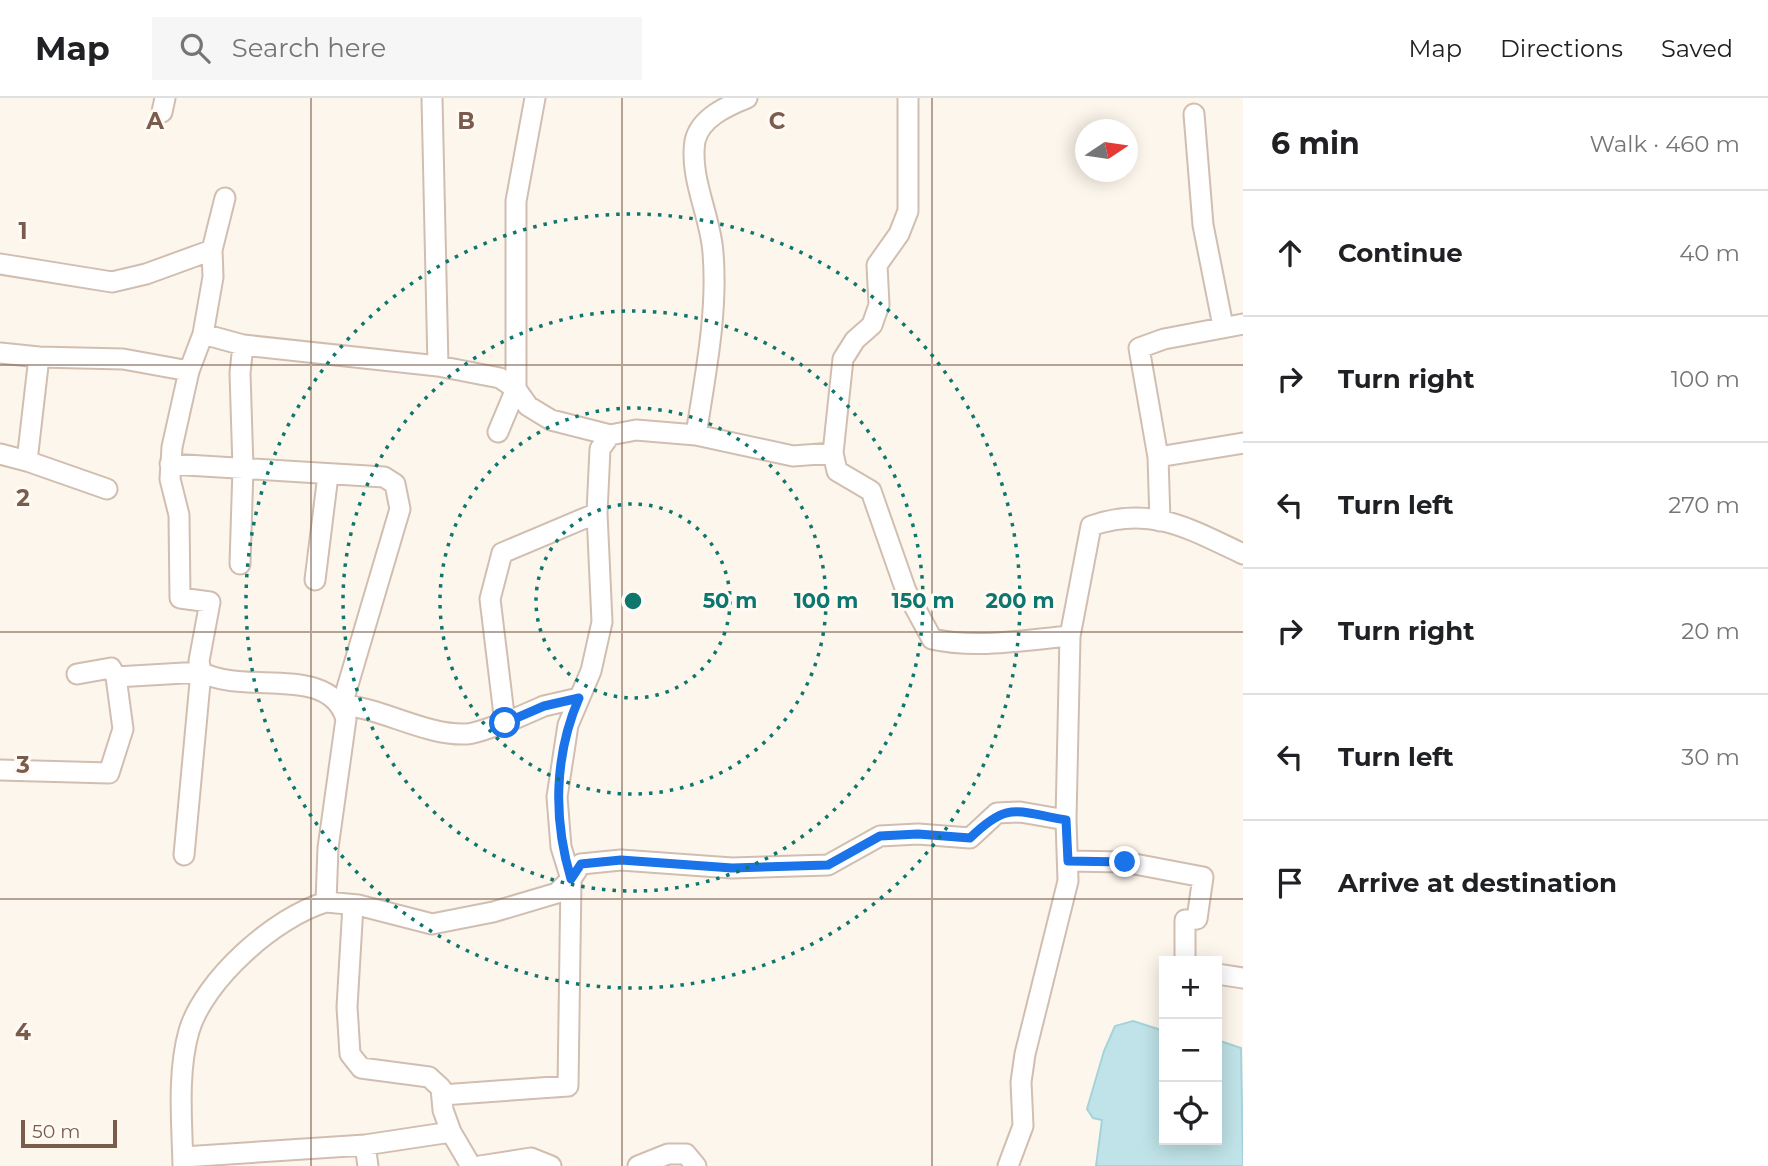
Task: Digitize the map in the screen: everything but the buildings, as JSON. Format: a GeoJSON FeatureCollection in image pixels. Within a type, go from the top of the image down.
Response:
{"type":"FeatureCollection","features":[{"type":"Feature","properties":{"kind":"street"},"geometry":{"type":"LineString","coordinates":[[432,98],[438,366]]}},
{"type":"Feature","properties":{"kind":"street"},"geometry":{"type":"LineString","coordinates":[[498,432],[516,389],[516,201],[535,98]]}},
{"type":"Feature","properties":{"kind":"street"},"geometry":{"type":"LineString","coordinates":[[908,98],[908,211],[899,234],[877,265],[879,305],[872,325],[855,340],[843,359],[833,453],[837,471],[871,491],[906,591],[932,639],[949,643],[1004,642],[1070,636]]}},
{"type":"Feature","properties":{"kind":"street"},"geometry":{"type":"LineString","coordinates":[[696,435],[711,328],[713,252],[700,189],[695,141],[705,122],[740,99]]}},
{"type":"Feature","properties":{"kind":"street"},"geometry":{"type":"LineString","coordinates":[[1160,521],[1158,457],[1139,348],[1164,339],[1233,325],[1203,225],[1194,114]]}},
{"type":"Feature","properties":{"kind":"street"},"geometry":{"type":"LineString","coordinates":[[184,855],[201,672],[199,661],[210,602],[180,598],[179,515],[170,479],[170,464],[178,411],[189,370],[203,334],[213,277],[212,250],[225,198]]}},
{"type":"Feature","properties":{"kind":"street"},"geometry":{"type":"LineString","coordinates":[[0,264],[112,282],[146,274],[212,250]]}},
{"type":"Feature","properties":{"kind":"street"},"geometry":{"type":"LineString","coordinates":[[203,334],[243,345],[438,366],[500,378],[516,389],[528,406],[551,420],[610,435],[636,430],[696,435],[793,456],[833,453]]}},
{"type":"Feature","properties":{"kind":"street"},"geometry":{"type":"LineString","coordinates":[[240,564],[243,468],[240,373],[243,345]]}},
{"type":"Feature","properties":{"kind":"street"},"geometry":{"type":"LineString","coordinates":[[0,353],[123,359],[189,370]]}},
{"type":"Feature","properties":{"kind":"street"},"geometry":{"type":"LineString","coordinates":[[27,460],[39,357]]}},
{"type":"Feature","properties":{"kind":"street"},"geometry":{"type":"LineString","coordinates":[[442,1096],[568,1086],[571,879],[561,847],[557,797],[568,725],[591,671],[602,622],[597,513],[600,449],[610,435]]}},
{"type":"Feature","properties":{"kind":"street"},"geometry":{"type":"LineString","coordinates":[[1158,457],[1243,443]]}},
{"type":"Feature","properties":{"kind":"street"},"geometry":{"type":"LineString","coordinates":[[0,454],[27,460],[107,489]]}},
{"type":"Feature","properties":{"kind":"street"},"geometry":{"type":"LineString","coordinates":[[170,464],[384,477],[395,484],[400,509],[342,705]]}},
{"type":"Feature","properties":{"kind":"street"},"geometry":{"type":"LineString","coordinates":[[315,580],[328,475]]}},
{"type":"Feature","properties":{"kind":"street"},"geometry":{"type":"LineString","coordinates":[[505,723],[490,599],[502,553],[597,513]]}},
{"type":"Feature","properties":{"kind":"street"},"geometry":{"type":"LineString","coordinates":[[1008,1166],[1023,1126],[1021,1082],[1025,1054],[1068,881],[1066,820],[1070,636],[1091,526],[1128,517],[1179,523],[1243,554]]}},
{"type":"Feature","properties":{"kind":"street"},"geometry":{"type":"LineString","coordinates":[[0,771],[109,773],[123,729],[116,677],[111,668],[77,674]]}},
{"type":"Feature","properties":{"kind":"street"},"geometry":{"type":"LineString","coordinates":[[116,677],[201,672],[218,681],[322,687],[342,705],[346,719],[328,848],[326,902]]}},
{"type":"Feature","properties":{"kind":"street"},"geometry":{"type":"LineString","coordinates":[[342,705],[358,706],[409,724],[467,734],[505,723],[544,706],[579,698]]}},
{"type":"Feature","properties":{"kind":"street"},"geometry":{"type":"LineString","coordinates":[[451,1132],[365,1145],[183,1162],[183,1067],[189,1030],[207,995],[254,941],[304,908],[326,902],[353,905],[432,924],[493,912],[557,892],[571,879],[581,864],[621,860],[732,868],[828,865],[880,836],[918,834],[970,838],[998,813],[1020,812],[1066,820]]}},
{"type":"Feature","properties":{"kind":"street"},"geometry":{"type":"LineString","coordinates":[[1068,861],[1125,862],[1203,877],[1197,919],[1185,920],[1185,956]]}},
{"type":"Feature","properties":{"kind":"street"},"geometry":{"type":"LineString","coordinates":[[353,905],[347,1007],[350,1054],[361,1068],[429,1077],[441,1088],[451,1132],[471,1166]]}},
{"type":"Feature","properties":{"kind":"street"},"geometry":{"type":"LineString","coordinates":[[1222,975],[1243,978]]}},
{"type":"Feature","properties":{"kind":"street"},"geometry":{"type":"LineString","coordinates":[[365,1145],[368,1166]]}},
{"type":"Feature","properties":{"kind":"street"},"geometry":{"type":"LineString","coordinates":[[638,1166],[668,1154],[686,1154],[696,1166]]}},
{"type":"Feature","properties":{"kind":"street"},"geometry":{"type":"LineString","coordinates":[[480,1166],[531,1158],[551,1166]]}},
{"type":"Feature","properties":{"kind":"water"},"geometry":{"type":"Polygon","coordinates":[[[1133,1021],[1159,1029],[1159,1145],[1222,1145],[1222,1042],[1241,1048],[1243,1166],[1096,1166],[1102,1120],[1093,1118],[1087,1109],[1104,1051],[1115,1026],[1133,1021]]]}},
{"type":"Feature","properties":{"kind":"route"},"geometry":{"type":"LineString","coordinates":[[505,723],[544,706],[579,698],[568,725],[557,797],[561,847],[571,879],[581,864],[621,860],[732,868],[782,864],[828,865],[880,836],[918,834],[970,838],[998,813],[1020,812],[1066,820],[1068,861],[1125,862]]}}]}
